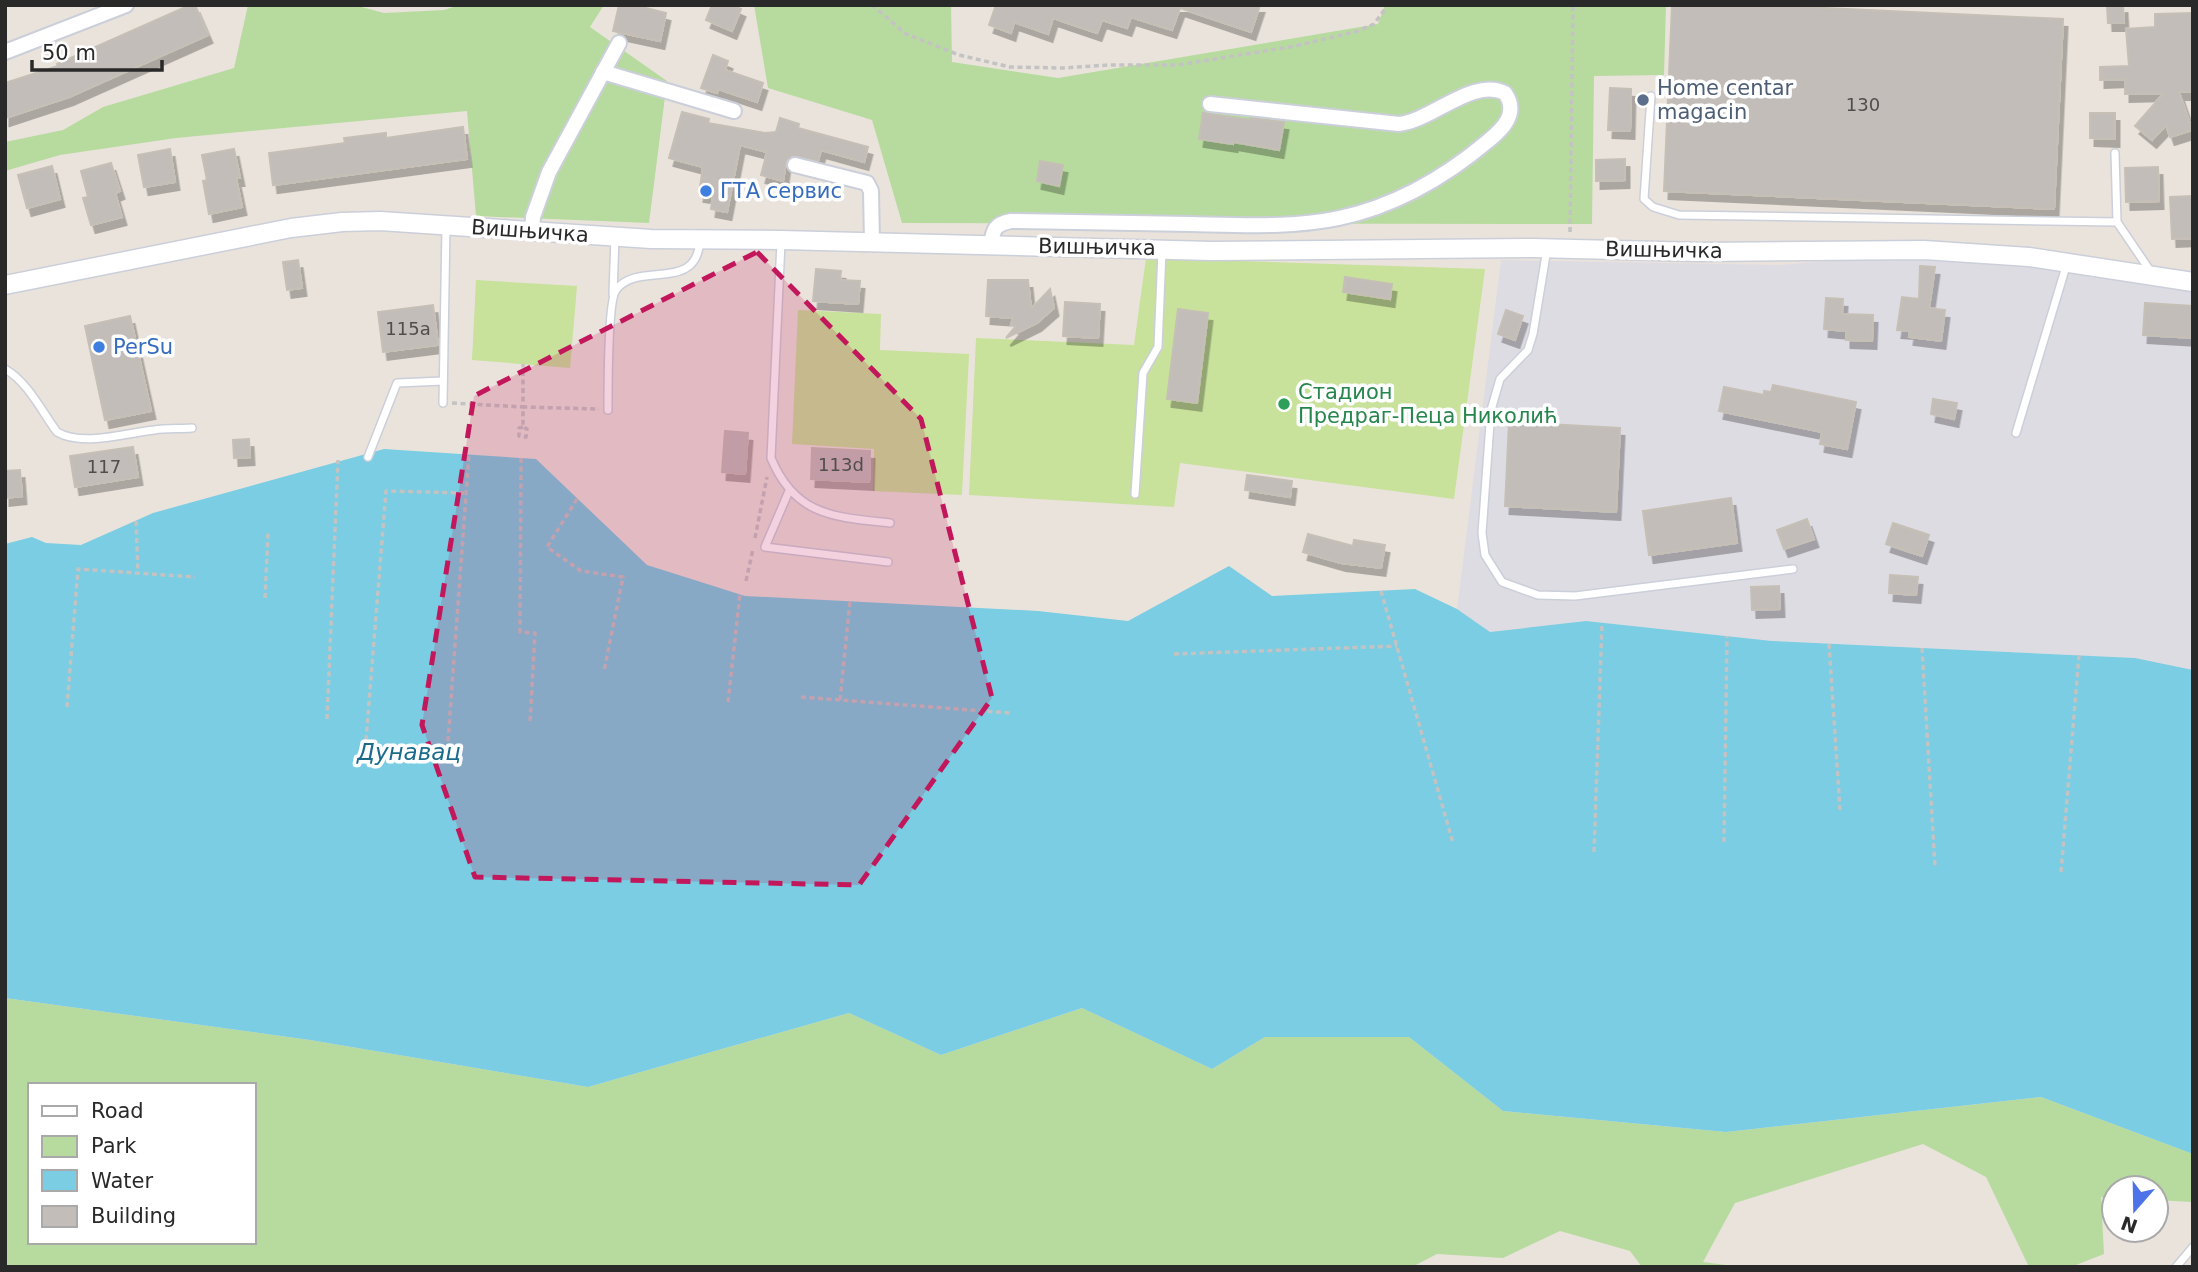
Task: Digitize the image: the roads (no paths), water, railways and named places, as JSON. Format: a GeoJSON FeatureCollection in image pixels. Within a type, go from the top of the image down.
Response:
{"type":"FeatureCollection","features":[{"type":"Feature","properties":{"kind":"street"},"geometry":{"type":"LineString","coordinates":[[5,52],[126,5]]}},
{"type":"Feature","properties":{"kind":"street"},"geometry":{"type":"LineString","coordinates":[[531,232],[535,210],[549,172],[619,43]]}},
{"type":"Feature","properties":{"kind":"street"},"geometry":{"type":"LineString","coordinates":[[603,72],[734,111]]}},
{"type":"Feature","properties":{"kind":"street"},"geometry":{"type":"LineString","coordinates":[[991,245],[993,229],[998,224],[1011,220],[1232,225],[1320,221],[1358,214],[1414,192],[1453,170],[1497,134],[1510,117],[1511,107],[1505,93],[1489,88],[1473,92],[1420,119],[1399,124],[1210,104]]}},
{"type":"Feature","properties":{"kind":"street"},"geometry":{"type":"LineString","coordinates":[[796,165],[867,183],[871,191],[872,243]]}},
{"type":"Feature","properties":{"kind":"street","name":"Вишњичка"},"geometry":{"type":"LineString","coordinates":[[5,285],[291,228],[380,221],[615,237],[1239,251],[1547,248],[1700,252],[1924,250],[1991,253],[2193,282]]}},
{"type":"Feature","properties":{"kind":"lane"},"geometry":{"type":"LineString","coordinates":[[1651,96],[1644,199],[1654,207],[1679,215],[2118,222]]}},
{"type":"Feature","properties":{"kind":"lane"},"geometry":{"type":"LineString","coordinates":[[2115,153],[2118,222],[2153,276]]}},
{"type":"Feature","properties":{"kind":"lane"},"geometry":{"type":"LineString","coordinates":[[443,403],[446,225]]}},
{"type":"Feature","properties":{"kind":"lane"},"geometry":{"type":"LineString","coordinates":[[608,410],[615,237]]}},
{"type":"Feature","properties":{"kind":"lane"},"geometry":{"type":"LineString","coordinates":[[613,299],[624,284],[687,268],[700,253],[700,239]]}},
{"type":"Feature","properties":{"kind":"lane"},"geometry":{"type":"LineString","coordinates":[[781,240],[771,458],[789,491],[803,503],[840,518],[890,523]]}},
{"type":"Feature","properties":{"kind":"lane"},"geometry":{"type":"LineString","coordinates":[[1135,495],[1143,373],[1158,347],[1162,248]]}},
{"type":"Feature","properties":{"kind":"lane"},"geometry":{"type":"LineString","coordinates":[[1547,248],[1534,334],[1528,350],[1500,379],[1491,410],[1482,544],[1488,563],[1502,582],[1538,595],[1574,596],[1793,569]]}},
{"type":"Feature","properties":{"kind":"lane"},"geometry":{"type":"LineString","coordinates":[[2016,433],[2067,263]]}},
{"type":"Feature","properties":{"kind":"lane"},"geometry":{"type":"LineString","coordinates":[[5,369],[25,387],[57,432],[64,436],[81,439],[157,429],[192,428]]}},
{"type":"Feature","properties":{"kind":"lane"},"geometry":{"type":"LineString","coordinates":[[368,457],[397,383],[443,381]]}},
{"type":"Feature","properties":{"kind":"lane"},"geometry":{"type":"LineString","coordinates":[[789,491],[765,547],[888,562]]}},
{"type":"Feature","properties":{"kind":"lane"},"geometry":{"type":"LineString","coordinates":[[2176,1267],[2193,1247]]}},
{"type":"Feature","properties":{"kind":"water","name":"Дунавац"},"geometry":{"type":"Polygon","coordinates":[[[384,449],[536,459],[647,565],[745,596],[1038,611],[1128,621],[1229,566],[1272,596],[1415,589],[1457,609],[1490,632],[1586,621],[1772,641],[2135,658],[2193,670],[2193,1154],[2041,1097],[1726,1132],[1503,1111],[1409,1037],[1265,1037],[1212,1069],[1082,1008],[941,1055],[849,1013],[588,1087],[310,1040],[5,998],[5,544],[32,537],[46,543],[81,545],[153,513],[384,449]]]}},
{"type":"Feature","properties":{"kind":"place","name":"Home centar magacin"},"geometry":{"type":"Point","coordinates":[1643,100]}},
{"type":"Feature","properties":{"kind":"place","name":"ГТА сервис"},"geometry":{"type":"Point","coordinates":[706,191]}},
{"type":"Feature","properties":{"kind":"place","name":"PerSu"},"geometry":{"type":"Point","coordinates":[99,347]}},
{"type":"Feature","properties":{"kind":"place","name":"Стадион Предраг-Пеца Николић"},"geometry":{"type":"Point","coordinates":[1284,404]}}]}
